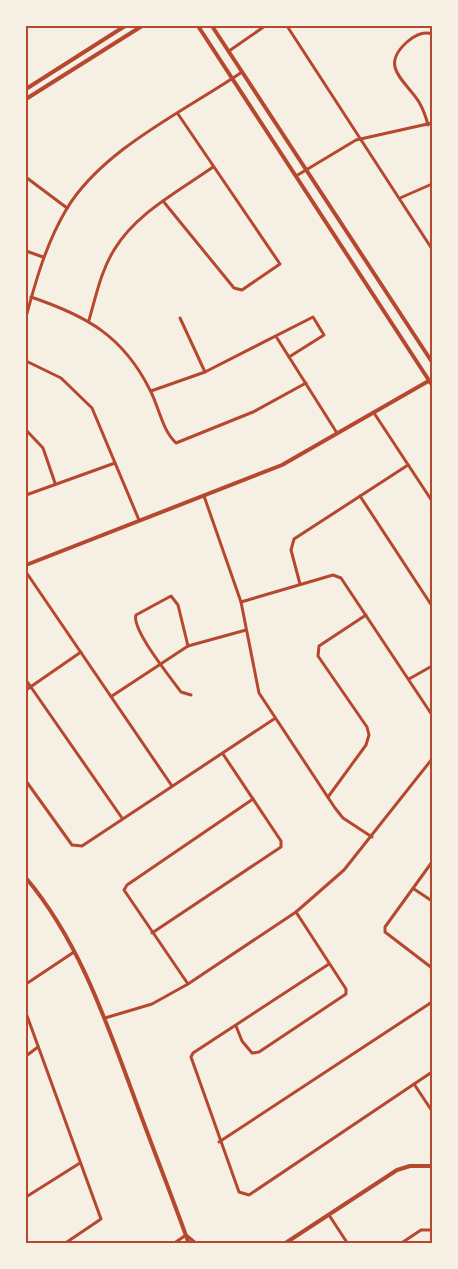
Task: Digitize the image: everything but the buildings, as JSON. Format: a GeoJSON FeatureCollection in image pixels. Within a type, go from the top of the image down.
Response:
{"type":"FeatureCollection","features":[{"type":"Feature","properties":{"kind":"main road"},"geometry":{"type":"LineString","coordinates":[[26,88],[125,26]]}},
{"type":"Feature","properties":{"kind":"main road"},"geometry":{"type":"LineString","coordinates":[[26,99],[142,26]]}},
{"type":"Feature","properties":{"kind":"main road"},"geometry":{"type":"LineString","coordinates":[[26,565],[282,465],[431,381],[198,26]]}},
{"type":"Feature","properties":{"kind":"main road"},"geometry":{"type":"LineString","coordinates":[[212,26],[432,362]]}},
{"type":"Feature","properties":{"kind":"main road"},"geometry":{"type":"LineString","coordinates":[[26,878],[43,899],[75,951],[105,1018],[189,1244]]}},
{"type":"Feature","properties":{"kind":"main road"},"geometry":{"type":"LineString","coordinates":[[284,1244],[397,1170],[410,1166],[432,1166]]}},
{"type":"Feature","properties":{"kind":"street"},"geometry":{"type":"LineString","coordinates":[[229,51],[266,26]]}},
{"type":"Feature","properties":{"kind":"street"},"geometry":{"type":"LineString","coordinates":[[286,26],[432,249]]}},
{"type":"Feature","properties":{"kind":"street"},"geometry":{"type":"LineString","coordinates":[[296,176],[360,139],[430,124],[418,101],[396,72],[394,64],[397,52],[407,42],[417,35],[432,34]]}},
{"type":"Feature","properties":{"kind":"street"},"geometry":{"type":"LineString","coordinates":[[26,317],[43,257],[67,208],[113,158],[243,72]]}},
{"type":"Feature","properties":{"kind":"street"},"geometry":{"type":"LineString","coordinates":[[163,201],[234,288],[242,290],[280,264],[178,114]]}},
{"type":"Feature","properties":{"kind":"street"},"geometry":{"type":"LineString","coordinates":[[89,320],[102,276],[113,251],[146,214],[213,167]]}},
{"type":"Feature","properties":{"kind":"street"},"geometry":{"type":"LineString","coordinates":[[27,178],[67,208]]}},
{"type":"Feature","properties":{"kind":"street"},"geometry":{"type":"LineString","coordinates":[[400,198],[432,184]]}},
{"type":"Feature","properties":{"kind":"street"},"geometry":{"type":"LineString","coordinates":[[26,251],[43,257]]}},
{"type":"Feature","properties":{"kind":"street"},"geometry":{"type":"LineString","coordinates":[[31,297],[89,320],[133,360],[151,391],[170,438],[176,443],[253,412],[306,383]]}},
{"type":"Feature","properties":{"kind":"street"},"geometry":{"type":"LineString","coordinates":[[151,391],[205,372],[277,338],[313,317],[324,335],[289,357]]}},
{"type":"Feature","properties":{"kind":"street"},"geometry":{"type":"LineString","coordinates":[[180,318],[205,372]]}},
{"type":"Feature","properties":{"kind":"street"},"geometry":{"type":"LineString","coordinates":[[277,338],[337,433]]}},
{"type":"Feature","properties":{"kind":"street"},"geometry":{"type":"LineString","coordinates":[[26,361],[61,378],[92,408],[139,520]]}},
{"type":"Feature","properties":{"kind":"street"},"geometry":{"type":"LineString","coordinates":[[374,413],[432,501]]}},
{"type":"Feature","properties":{"kind":"street"},"geometry":{"type":"LineString","coordinates":[[26,430],[43,448],[55,483]]}},
{"type":"Feature","properties":{"kind":"street"},"geometry":{"type":"LineString","coordinates":[[26,495],[115,463]]}},
{"type":"Feature","properties":{"kind":"street"},"geometry":{"type":"LineString","coordinates":[[300,584],[291,550],[294,539],[408,465]]}},
{"type":"Feature","properties":{"kind":"street"},"geometry":{"type":"LineString","coordinates":[[204,496],[241,602],[259,693],[327,798],[343,818],[372,837]]}},
{"type":"Feature","properties":{"kind":"street"},"geometry":{"type":"LineString","coordinates":[[360,496],[432,606]]}},
{"type":"Feature","properties":{"kind":"street"},"geometry":{"type":"LineString","coordinates":[[26,572],[172,786]]}},
{"type":"Feature","properties":{"kind":"street"},"geometry":{"type":"LineString","coordinates":[[241,602],[333,575],[341,578],[432,715]]}},
{"type":"Feature","properties":{"kind":"street"},"geometry":{"type":"LineString","coordinates":[[188,646],[178,605],[174,598],[167,596],[136,615],[134,620],[159,662],[181,692],[191,695]]}},
{"type":"Feature","properties":{"kind":"street"},"geometry":{"type":"LineString","coordinates":[[327,798],[366,745],[369,735],[367,727],[318,656],[318,646],[366,615]]}},
{"type":"Feature","properties":{"kind":"street"},"geometry":{"type":"LineString","coordinates":[[112,696],[159,662],[188,646],[246,630]]}},
{"type":"Feature","properties":{"kind":"street"},"geometry":{"type":"LineString","coordinates":[[26,690],[81,652]]}},
{"type":"Feature","properties":{"kind":"street"},"geometry":{"type":"LineString","coordinates":[[409,679],[432,666]]}},
{"type":"Feature","properties":{"kind":"street"},"geometry":{"type":"LineString","coordinates":[[26,680],[122,818]]}},
{"type":"Feature","properties":{"kind":"street"},"geometry":{"type":"LineString","coordinates":[[26,781],[76,847],[82,846],[274,719]]}},
{"type":"Feature","properties":{"kind":"street"},"geometry":{"type":"LineString","coordinates":[[152,933],[281,847],[281,841],[223,754]]}},
{"type":"Feature","properties":{"kind":"street"},"geometry":{"type":"LineString","coordinates":[[105,1018],[152,1004],[188,984],[296,912],[344,870],[432,759]]}},
{"type":"Feature","properties":{"kind":"street"},"geometry":{"type":"LineString","coordinates":[[427,765],[432,769]]}},
{"type":"Feature","properties":{"kind":"street"},"geometry":{"type":"LineString","coordinates":[[188,984],[124,890],[127,885],[253,799]]}},
{"type":"Feature","properties":{"kind":"street"},"geometry":{"type":"LineString","coordinates":[[432,862],[385,927],[385,932],[432,968]]}},
{"type":"Feature","properties":{"kind":"street"},"geometry":{"type":"LineString","coordinates":[[414,888],[432,901]]}},
{"type":"Feature","properties":{"kind":"street"},"geometry":{"type":"LineString","coordinates":[[237,1026],[247,1050],[252,1053],[259,1052],[346,994],[346,989],[296,912]]}},
{"type":"Feature","properties":{"kind":"street"},"geometry":{"type":"LineString","coordinates":[[26,984],[75,951]]}},
{"type":"Feature","properties":{"kind":"street"},"geometry":{"type":"LineString","coordinates":[[329,964],[193,1053],[191,1058],[219,1142],[239,1192],[249,1196],[432,1072]]}},
{"type":"Feature","properties":{"kind":"street"},"geometry":{"type":"LineString","coordinates":[[219,1142],[432,1002]]}},
{"type":"Feature","properties":{"kind":"street"},"geometry":{"type":"LineString","coordinates":[[26,1013],[101,1219],[64,1244]]}},
{"type":"Feature","properties":{"kind":"street"},"geometry":{"type":"LineString","coordinates":[[26,1056],[38,1047]]}},
{"type":"Feature","properties":{"kind":"street"},"geometry":{"type":"LineString","coordinates":[[414,1084],[432,1111]]}},
{"type":"Feature","properties":{"kind":"street"},"geometry":{"type":"LineString","coordinates":[[26,1196],[81,1163]]}},
{"type":"Feature","properties":{"kind":"street"},"geometry":{"type":"LineString","coordinates":[[329,1214],[348,1244]]}},
{"type":"Feature","properties":{"kind":"street"},"geometry":{"type":"LineString","coordinates":[[400,1244],[421,1230],[432,1230]]}},
{"type":"Feature","properties":{"kind":"street"},"geometry":{"type":"LineString","coordinates":[[173,1244],[186,1235],[197,1244]]}}]}
